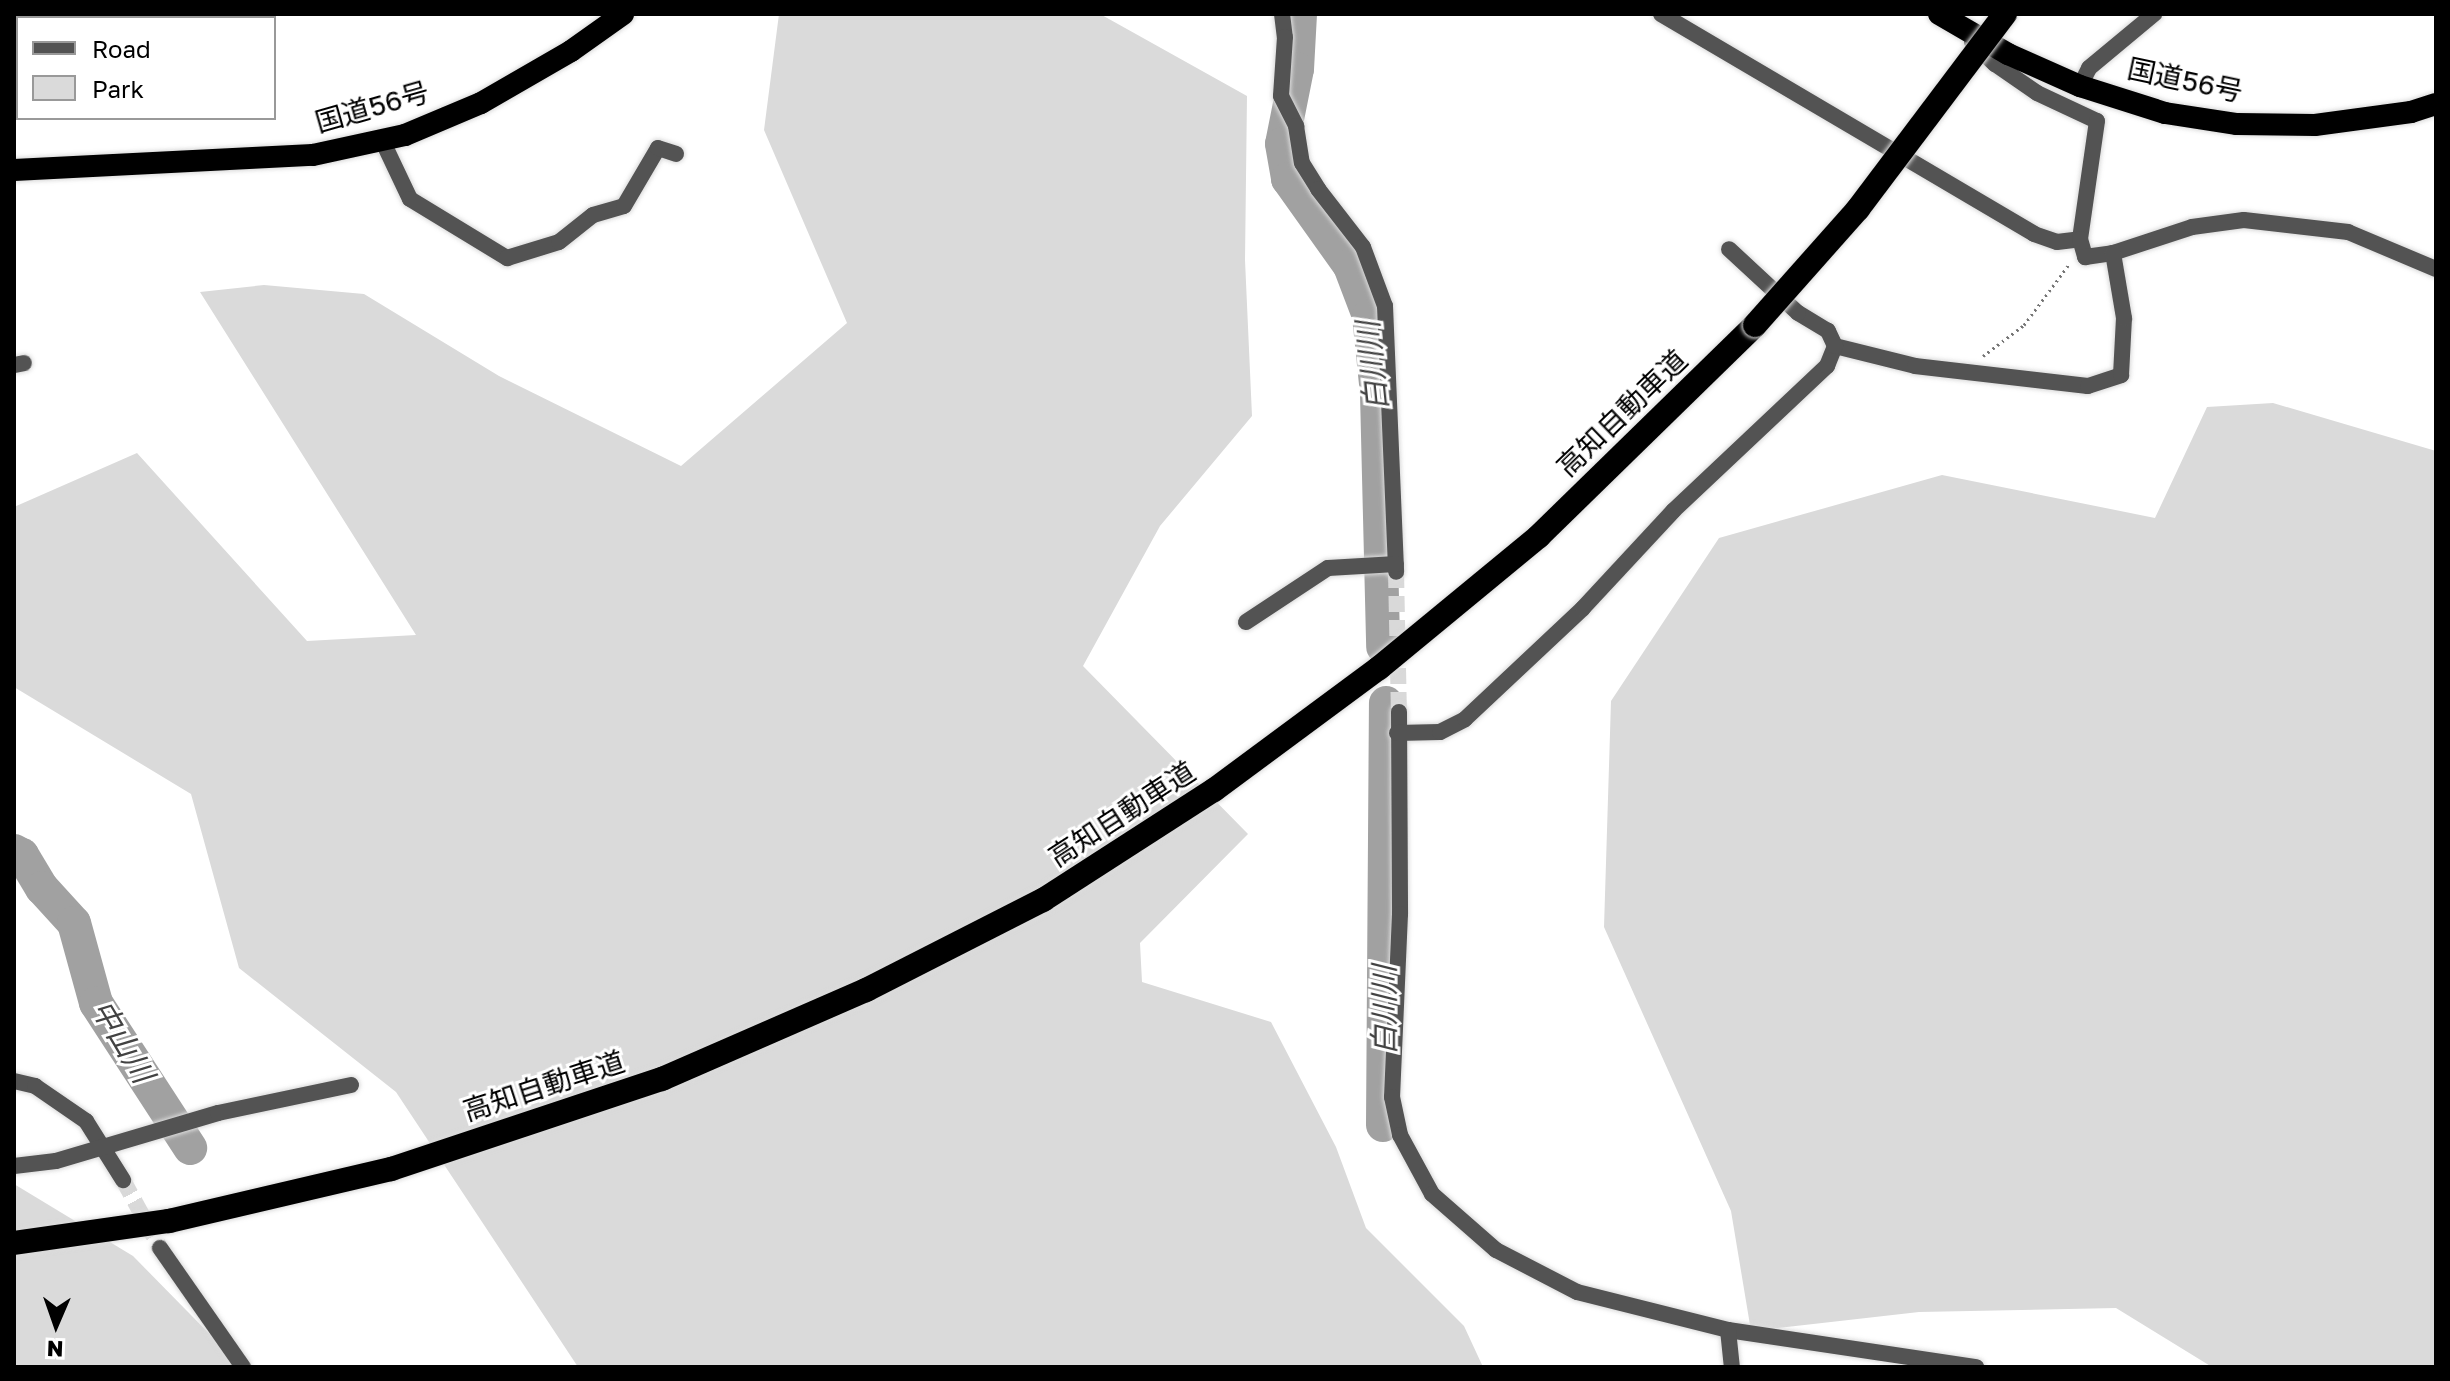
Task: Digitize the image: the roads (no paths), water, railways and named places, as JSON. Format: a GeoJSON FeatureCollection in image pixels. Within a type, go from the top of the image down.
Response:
{"type":"FeatureCollection","features":[{"type":"Feature","properties":{"kind":"highway","name":"国道56号"},"geometry":{"type":"LineString","coordinates":[[14,170],[313,155],[405,135],[481,103],[571,51],[623,14]]}},
{"type":"Feature","properties":{"kind":"highway","name":"高知自動車道"},"geometry":{"type":"LineString","coordinates":[[14,1243],[169,1221],[391,1169],[647,1084],[866,990],[1043,900],[1214,790],[1379,668],[1539,536],[1755,325],[1858,209],[2005,14]]}},
{"type":"Feature","properties":{"kind":"highway","name":"国道56号"},"geometry":{"type":"LineString","coordinates":[[1942,16],[2008,54],[2080,86],[2165,113],[2237,124],[2315,125],[2411,112],[2436,104]]}},
{"type":"Feature","properties":{"kind":"street"},"geometry":{"type":"LineString","coordinates":[[1246,622],[1328,568],[1369,565],[1396,568],[1385,306],[1363,247],[1302,163],[1296,126],[1281,96],[1285,37],[1282,14]]}},
{"type":"Feature","properties":{"kind":"street"},"geometry":{"type":"LineString","coordinates":[[1661,14],[2034,234],[2057,242],[2080,239]]}},
{"type":"Feature","properties":{"kind":"street"},"geometry":{"type":"LineString","coordinates":[[2080,86],[2089,68],[2154,14]]}},
{"type":"Feature","properties":{"kind":"street"},"geometry":{"type":"LineString","coordinates":[[1942,16],[1995,64],[2026,86],[2097,121],[2080,239],[2085,257],[2113,253],[2192,227],[2244,220],[2348,232],[2436,269]]}},
{"type":"Feature","properties":{"kind":"street"},"geometry":{"type":"LineString","coordinates":[[382,140],[410,199],[507,258],[559,242],[593,215],[624,206],[658,148],[676,154]]}},
{"type":"Feature","properties":{"kind":"street"},"geometry":{"type":"LineString","coordinates":[[1397,733],[1440,732],[1465,719],[1583,608],[1673,511],[1827,366],[1835,346],[1828,331],[1798,313],[1729,249]]}},
{"type":"Feature","properties":{"kind":"street"},"geometry":{"type":"LineString","coordinates":[[1835,346],[1915,366],[2076,386],[2088,386],[2121,375],[2124,318],[2113,253]]}},
{"type":"Feature","properties":{"kind":"street"},"geometry":{"type":"LineString","coordinates":[[1399,712],[1400,914],[1392,1097],[1400,1135],[1432,1194],[1458,1220],[1496,1250],[1535,1273],[1577,1292],[1728,1330],[1976,1367]]}},
{"type":"Feature","properties":{"kind":"street"},"geometry":{"type":"LineString","coordinates":[[14,1081],[35,1086],[86,1121],[123,1180]]}},
{"type":"Feature","properties":{"kind":"street"},"geometry":{"type":"LineString","coordinates":[[14,1166],[56,1161],[218,1113],[351,1085]]}},
{"type":"Feature","properties":{"kind":"street"},"geometry":{"type":"LineString","coordinates":[[160,1248],[243,1367]]}},
{"type":"Feature","properties":{"kind":"street"},"geometry":{"type":"LineString","coordinates":[[1728,1330],[1732,1367]]}},
{"type":"Feature","properties":{"kind":"waterway","name":"白川川"},"geometry":{"type":"LineString","coordinates":[[1300,14],[1297,69],[1282,144],[1288,179],[1350,266],[1369,316],[1377,394],[1383,647]]}},
{"type":"Feature","properties":{"kind":"waterway","name":"白川川"},"geometry":{"type":"LineString","coordinates":[[1383,1125],[1386,703]]}},
{"type":"Feature","properties":{"kind":"waterway","name":"中山川"},"geometry":{"type":"LineString","coordinates":[[14,851],[22,855],[42,888],[74,923],[96,1003],[190,1148]]}},
{"type":"Feature","properties":{"kind":"tunnel"},"geometry":{"type":"LineString","coordinates":[[1396,572],[1399,712]]}},
{"type":"Feature","properties":{"kind":"tunnel"},"geometry":{"type":"LineString","coordinates":[[123,1180],[160,1248]]}}]}
